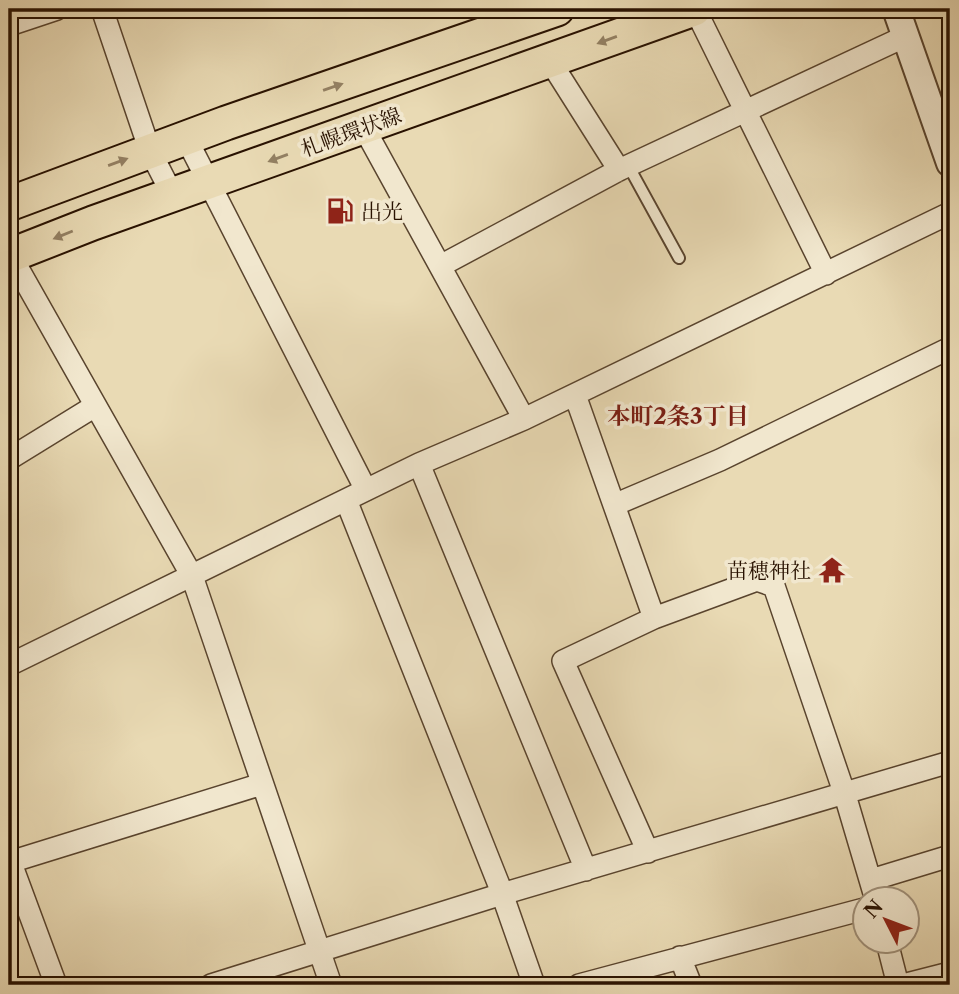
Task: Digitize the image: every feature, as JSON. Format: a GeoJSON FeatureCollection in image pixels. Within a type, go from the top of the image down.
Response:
{"type":"FeatureCollection","features":[{"type":"Feature","properties":{"kind":"main road","name":"札幌環状線"},"geometry":{"type":"LineString","coordinates":[[10,256],[172,194],[695,9]]}},
{"type":"Feature","properties":{"kind":"main road"},"geometry":{"type":"LineString","coordinates":[[9,204],[186,138],[553,10]]}},
{"type":"Feature","properties":{"kind":"street"},"geometry":{"type":"LineString","coordinates":[[9,25],[57,9]]}},
{"type":"Feature","properties":{"kind":"street"},"geometry":{"type":"LineString","coordinates":[[102,9],[150,151],[172,194]]}},
{"type":"Feature","properties":{"kind":"street"},"geometry":{"type":"LineString","coordinates":[[695,9],[826,274]]}},
{"type":"Feature","properties":{"kind":"street"},"geometry":{"type":"LineString","coordinates":[[896,9],[950,163]]}},
{"type":"Feature","properties":{"kind":"street"},"geometry":{"type":"LineString","coordinates":[[442,265],[624,169],[744,110],[906,36]]}},
{"type":"Feature","properties":{"kind":"street"},"geometry":{"type":"LineString","coordinates":[[550,61],[624,169]]}},
{"type":"Feature","properties":{"kind":"street"},"geometry":{"type":"LineString","coordinates":[[364,128],[442,265],[524,419]]}},
{"type":"Feature","properties":{"kind":"street"},"geometry":{"type":"LineString","coordinates":[[186,138],[211,181],[366,490]]}},
{"type":"Feature","properties":{"kind":"street"},"geometry":{"type":"LineString","coordinates":[[9,665],[419,464],[575,395],[950,213]]}},
{"type":"Feature","properties":{"kind":"street"},"geometry":{"type":"LineString","coordinates":[[10,256],[192,576],[331,985]]}},
{"type":"Feature","properties":{"kind":"street"},"geometry":{"type":"LineString","coordinates":[[614,505],[720,460],[950,348]]}},
{"type":"Feature","properties":{"kind":"street"},"geometry":{"type":"LineString","coordinates":[[575,395],[654,618]]}},
{"type":"Feature","properties":{"kind":"street"},"geometry":{"type":"LineString","coordinates":[[9,459],[95,406]]}},
{"type":"Feature","properties":{"kind":"street"},"geometry":{"type":"LineString","coordinates":[[419,464],[586,870]]}},
{"type":"Feature","properties":{"kind":"street"},"geometry":{"type":"LineString","coordinates":[[346,500],[502,894],[534,985]]}},
{"type":"Feature","properties":{"kind":"street"},"geometry":{"type":"LineString","coordinates":[[648,852],[563,661],[654,618],[757,580],[774,586],[873,886]]}},
{"type":"Feature","properties":{"kind":"street"},"geometry":{"type":"LineString","coordinates":[[211,985],[502,894],[950,762]]}},
{"type":"Feature","properties":{"kind":"street"},"geometry":{"type":"LineString","coordinates":[[56,985],[10,860],[262,784]]}},
{"type":"Feature","properties":{"kind":"street"},"geometry":{"type":"LineString","coordinates":[[883,886],[950,856]]}},
{"type":"Feature","properties":{"kind":"street"},"geometry":{"type":"LineString","coordinates":[[579,985],[850,913]]}},
{"type":"Feature","properties":{"kind":"street"},"geometry":{"type":"LineString","coordinates":[[891,956],[900,985],[950,973]]}},
{"type":"Feature","properties":{"kind":"street"},"geometry":{"type":"LineString","coordinates":[[680,957],[691,985]]}},
{"type":"Feature","properties":{"kind":"lane"},"geometry":{"type":"LineString","coordinates":[[624,169],[679,258]]}},
{"type":"Feature","properties":{"kind":"place","name":"出光"},"geometry":{"type":"Point","coordinates":[340,211]}},
{"type":"Feature","properties":{"kind":"place","name":"苗穂神社"},"geometry":{"type":"Point","coordinates":[832,570]}},
{"type":"Feature","properties":{"kind":"district","name":"本町2条3丁目"},"geometry":{"type":"Point","coordinates":[678,416]}}]}
